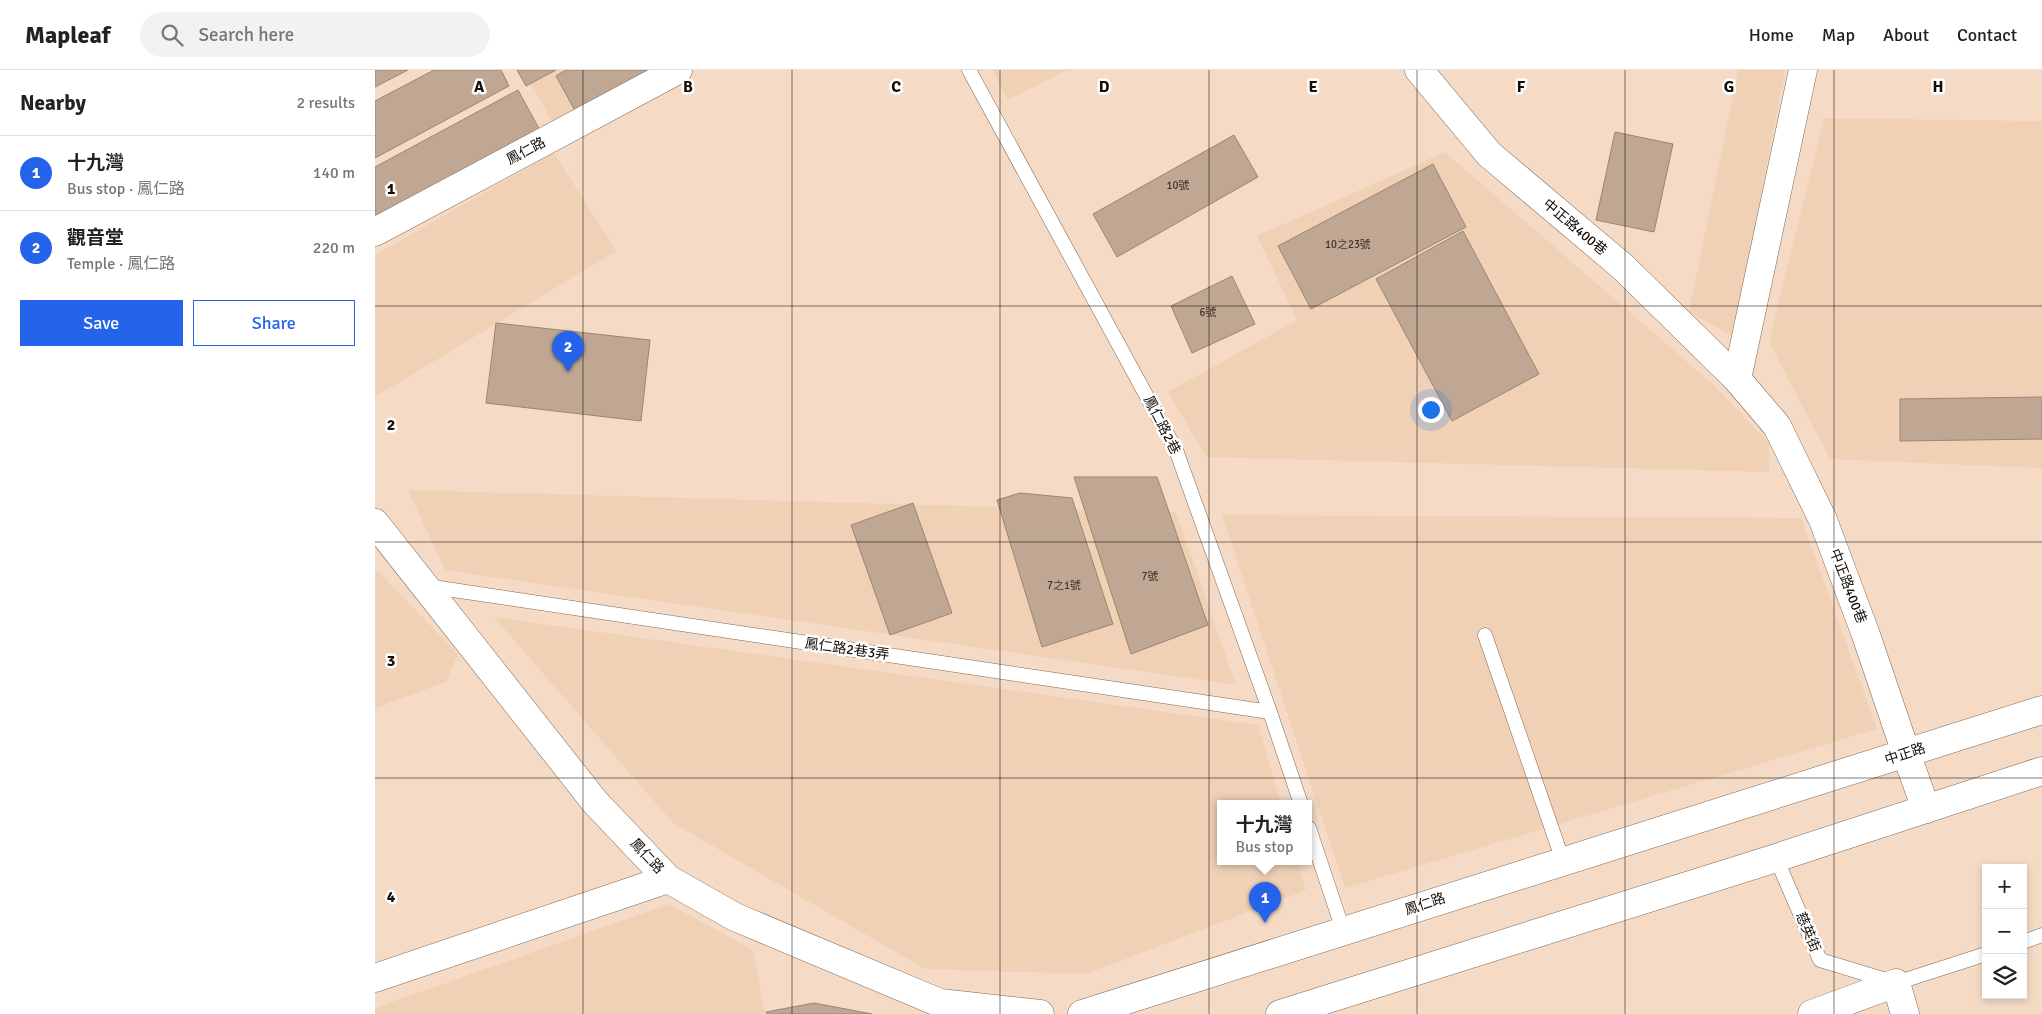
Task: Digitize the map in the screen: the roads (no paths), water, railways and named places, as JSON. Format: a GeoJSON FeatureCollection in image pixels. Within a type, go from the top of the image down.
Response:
{"type":"FeatureCollection","features":[{"type":"Feature","properties":{"kind":"street","name":"鳳仁路"},"geometry":{"type":"LineString","coordinates":[[375,232],[678,70]]}},
{"type":"Feature","properties":{"kind":"street","name":"中正路400巷"},"geometry":{"type":"LineString","coordinates":[[1419,70],[1489,154],[1623,267],[1737,379],[1777,426],[1823,520],[1866,634],[1906,754],[1927,809]]}},
{"type":"Feature","properties":{"kind":"street"},"geometry":{"type":"LineString","coordinates":[[1737,379],[1803,70]]}},
{"type":"Feature","properties":{"kind":"street","name":"鳳仁路"},"geometry":{"type":"LineString","coordinates":[[375,523],[384,549],[423,585],[595,802],[668,879],[735,917],[940,1003],[1040,1014]]}},
{"type":"Feature","properties":{"kind":"street","name":"中正路"},"geometry":{"type":"LineString","coordinates":[[1768,797],[2042,710]]}},
{"type":"Feature","properties":{"kind":"street"},"geometry":{"type":"LineString","coordinates":[[1279,1014],[1776,858],[2042,771]]}},
{"type":"Feature","properties":{"kind":"street","name":"鳳仁路"},"geometry":{"type":"LineString","coordinates":[[1083,1014],[1343,930],[1768,797]]}},
{"type":"Feature","properties":{"kind":"street"},"geometry":{"type":"LineString","coordinates":[[375,978],[668,879]]}},
{"type":"Feature","properties":{"kind":"street"},"geometry":{"type":"LineString","coordinates":[[1812,1014],[1896,983],[1905,1014]]}},
{"type":"Feature","properties":{"kind":"lane","name":"鳳仁路2巷"},"geometry":{"type":"LineString","coordinates":[[969,70],[1176,450],[1300,800]]}},
{"type":"Feature","properties":{"kind":"lane","name":"鳳仁路2巷3弄"},"geometry":{"type":"LineString","coordinates":[[423,585],[1270,712]]}},
{"type":"Feature","properties":{"kind":"lane"},"geometry":{"type":"LineString","coordinates":[[1485,635],[1563,861]]}},
{"type":"Feature","properties":{"kind":"lane"},"geometry":{"type":"LineString","coordinates":[[1312,837],[1343,930]]}},
{"type":"Feature","properties":{"kind":"lane","name":"慈英街"},"geometry":{"type":"LineString","coordinates":[[1776,858],[1820,960],[1896,983]]}},
{"type":"Feature","properties":{"kind":"lane"},"geometry":{"type":"LineString","coordinates":[[2027,941],[2042,935]]}},
{"type":"Feature","properties":{"kind":"lane"},"geometry":{"type":"LineString","coordinates":[[1896,983],[1982,955]]}},
{"type":"Feature","properties":{"kind":"place","name":"觀音堂"},"geometry":{"type":"Point","coordinates":[568,372]}},
{"type":"Feature","properties":{"kind":"place","name":"十九灣"},"geometry":{"type":"Point","coordinates":[1265,923]}}]}
